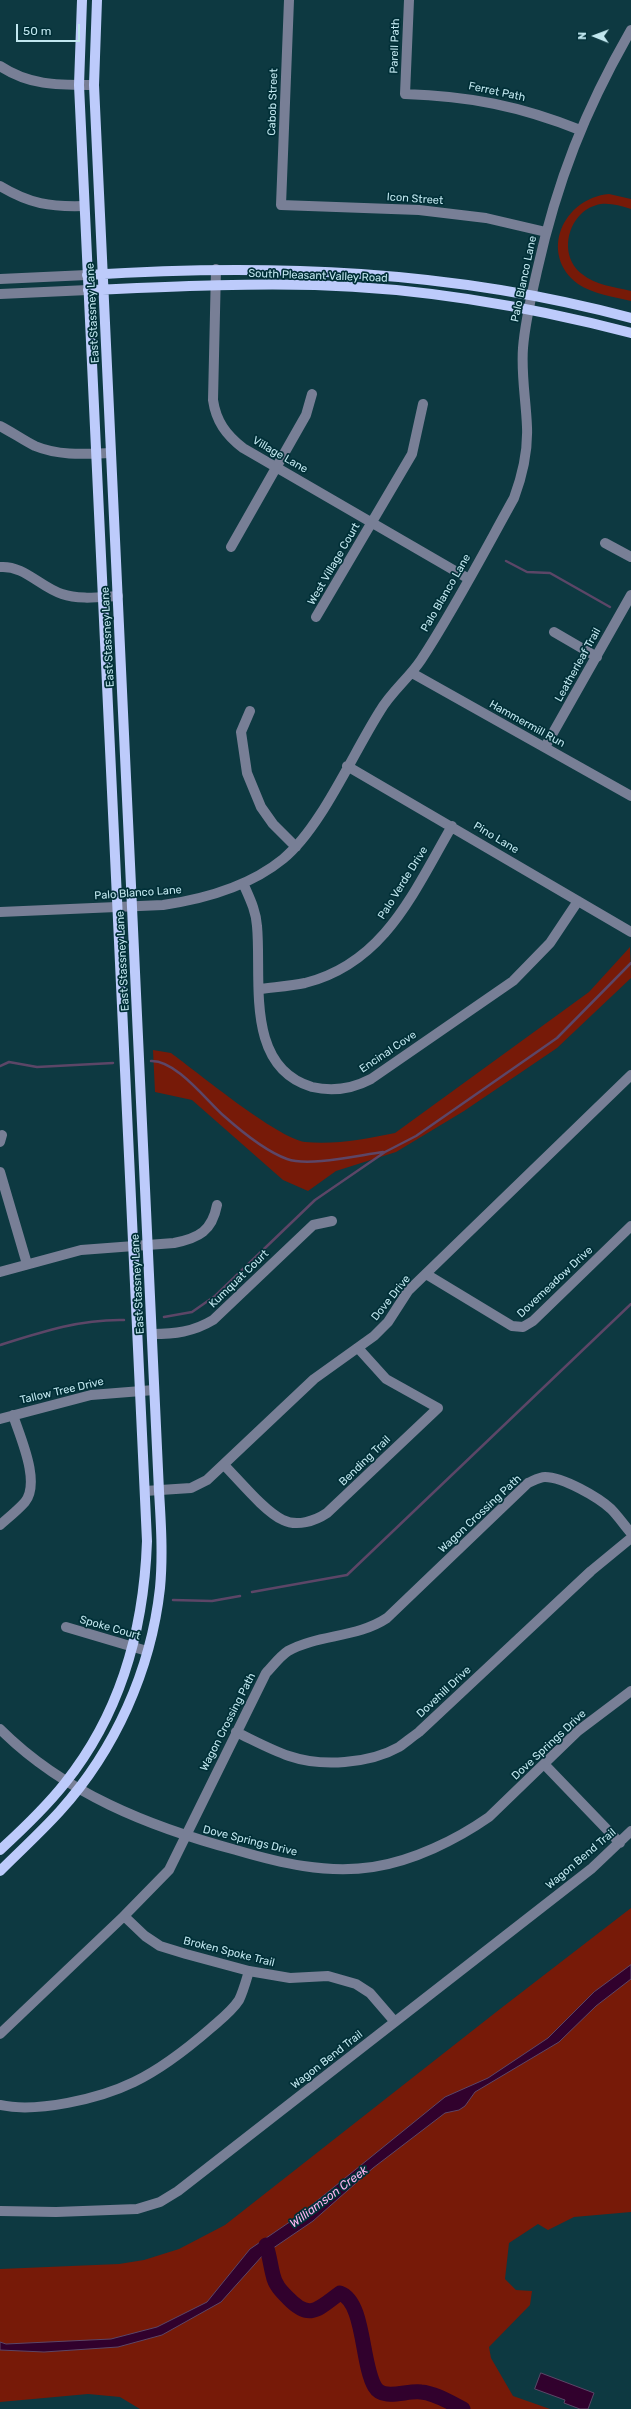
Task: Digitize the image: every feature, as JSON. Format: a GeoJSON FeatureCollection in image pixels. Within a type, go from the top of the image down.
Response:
{"type":"FeatureCollection","features":[{"type":"Feature","properties":{"kind":"main road","name":"East Stassney Lane"},"geometry":{"type":"LineString","coordinates":[[0,1850],[45,1806],[67,1781],[110,1711],[123,1679],[141,1612],[146,1570],[145,1491],[79,85],[82,0]]}},
{"type":"Feature","properties":{"kind":"main road","name":"East Stassney Lane"},"geometry":{"type":"LineString","coordinates":[[0,1870],[42,1830],[78,1788],[92,1770],[121,1721],[136,1686],[147,1651],[160,1587],[159,1491],[152,1330],[94,85],[97,0]]}},
{"type":"Feature","properties":{"kind":"main road","name":"South Pleasant Valley Road"},"geometry":{"type":"LineString","coordinates":[[87,275],[216,270],[315,270],[377,274],[440,280],[532,294],[631,318]]}},
{"type":"Feature","properties":{"kind":"main road","name":"South Pleasant Valley Road"},"geometry":{"type":"LineString","coordinates":[[88,290],[216,284],[315,285],[377,289],[529,309],[631,333]]}},
{"type":"Feature","properties":{"kind":"street","name":"Cabob Street"},"geometry":{"type":"LineString","coordinates":[[281,206],[289,0]]}},
{"type":"Feature","properties":{"kind":"street","name":"Parell Path"},"geometry":{"type":"LineString","coordinates":[[405,94],[409,0]]}},
{"type":"Feature","properties":{"kind":"street","name":"Palo Blanco Lane"},"geometry":{"type":"LineString","coordinates":[[0,912],[117,907],[187,901],[243,883],[272,868],[296,847],[317,818],[388,699],[412,673],[469,579],[514,498],[522,478],[527,432],[522,364],[529,309],[546,232],[561,179],[580,130],[598,91],[631,30]]}},
{"type":"Feature","properties":{"kind":"street"},"geometry":{"type":"LineString","coordinates":[[0,66],[18,76],[38,83],[94,85]]}},
{"type":"Feature","properties":{"kind":"street","name":"Ferret Path"},"geometry":{"type":"LineString","coordinates":[[405,94],[452,96],[499,103],[546,117],[580,130]]}},
{"type":"Feature","properties":{"kind":"street"},"geometry":{"type":"LineString","coordinates":[[0,186],[16,195],[43,205],[84,206]]}},
{"type":"Feature","properties":{"kind":"street","name":"Icon Street"},"geometry":{"type":"LineString","coordinates":[[281,206],[419,210],[486,218],[546,232]]}},
{"type":"Feature","properties":{"kind":"street","name":"Village Lane"},"geometry":{"type":"LineString","coordinates":[[216,270],[213,392],[217,416],[224,430],[235,442],[469,579]]}},
{"type":"Feature","properties":{"kind":"street","name":"South Pleasant Valley Road"},"geometry":{"type":"LineString","coordinates":[[0,279],[87,275]]}},
{"type":"Feature","properties":{"kind":"street","name":"South Pleasant Valley Road"},"geometry":{"type":"LineString","coordinates":[[0,294],[88,290]]}},
{"type":"Feature","properties":{"kind":"street"},"geometry":{"type":"LineString","coordinates":[[231,546],[306,415],[312,394]]}},
{"type":"Feature","properties":{"kind":"street","name":"West Village Court"},"geometry":{"type":"LineString","coordinates":[[316,617],[415,448],[423,404]]}},
{"type":"Feature","properties":{"kind":"street"},"geometry":{"type":"LineString","coordinates":[[0,426],[34,445],[48,450],[64,453],[111,453]]}},
{"type":"Feature","properties":{"kind":"street"},"geometry":{"type":"LineString","coordinates":[[605,543],[631,557]]}},
{"type":"Feature","properties":{"kind":"street"},"geometry":{"type":"LineString","coordinates":[[0,567],[19,570],[62,594],[77,597],[118,596]]}},
{"type":"Feature","properties":{"kind":"street","name":"Leatherleaf Trail"},"geometry":{"type":"LineString","coordinates":[[545,747],[631,595]]}},
{"type":"Feature","properties":{"kind":"street"},"geometry":{"type":"LineString","coordinates":[[554,632],[597,657]]}},
{"type":"Feature","properties":{"kind":"street","name":"Hammermill Run"},"geometry":{"type":"LineString","coordinates":[[412,673],[631,796]]}},
{"type":"Feature","properties":{"kind":"street"},"geometry":{"type":"LineString","coordinates":[[250,711],[241,732],[247,773],[261,807],[273,824],[296,847]]}},
{"type":"Feature","properties":{"kind":"street","name":"Pino Lane"},"geometry":{"type":"LineString","coordinates":[[347,766],[631,932]]}},
{"type":"Feature","properties":{"kind":"street","name":"Palo Verde Drive"},"geometry":{"type":"LineString","coordinates":[[260,989],[292,985],[320,978],[347,966],[376,944],[402,911],[452,826]]}},
{"type":"Feature","properties":{"kind":"street","name":"Encinal Cove"},"geometry":{"type":"LineString","coordinates":[[243,883],[256,917],[264,1036],[269,1050],[279,1065],[292,1077],[308,1086],[327,1090],[354,1087],[371,1079],[513,981],[550,943],[578,901]]}},
{"type":"Feature","properties":{"kind":"street","name":"Dove Drive"},"geometry":{"type":"LineString","coordinates":[[145,1491],[191,1488],[208,1480],[314,1379],[374,1336],[388,1322],[408,1292],[631,1075]]}},
{"type":"Feature","properties":{"kind":"street"},"geometry":{"type":"LineString","coordinates":[[0,1172],[27,1264]]}},
{"type":"Feature","properties":{"kind":"street"},"geometry":{"type":"LineString","coordinates":[[0,1272],[81,1250],[174,1243],[200,1234],[209,1226],[214,1217],[217,1205]]}},
{"type":"Feature","properties":{"kind":"street","name":"Kumquat Court"},"geometry":{"type":"LineString","coordinates":[[152,1330],[183,1333],[204,1326],[213,1320],[313,1225],[332,1221]]}},
{"type":"Feature","properties":{"kind":"street","name":"Dovemeadow Drive"},"geometry":{"type":"LineString","coordinates":[[426,1274],[512,1326],[523,1327],[533,1321],[631,1226]]}},
{"type":"Feature","properties":{"kind":"street","name":"Bending Trail"},"geometry":{"type":"LineString","coordinates":[[224,1465],[272,1512],[284,1521],[300,1523],[316,1520],[327,1513],[438,1408],[386,1379],[358,1348]]}},
{"type":"Feature","properties":{"kind":"street","name":"Tallow Tree Drive"},"geometry":{"type":"LineString","coordinates":[[0,1419],[91,1395],[154,1390]]}},
{"type":"Feature","properties":{"kind":"street"},"geometry":{"type":"LineString","coordinates":[[0,1525],[26,1501],[31,1483],[29,1465],[13,1415]]}},
{"type":"Feature","properties":{"kind":"street","name":"Wagon Crossing Path"},"geometry":{"type":"LineString","coordinates":[[0,2034],[124,1916],[169,1870],[177,1858],[185,1836],[266,1673],[287,1652],[301,1645],[365,1630],[387,1618],[528,1483],[544,1477],[559,1479],[610,1509],[631,1533]]}},
{"type":"Feature","properties":{"kind":"street","name":"Dovehill Drive"},"geometry":{"type":"LineString","coordinates":[[236,1732],[290,1756],[315,1761],[359,1759],[399,1747],[419,1732],[591,1571],[631,1538]]}},
{"type":"Feature","properties":{"kind":"street","name":"Spoke Court"},"geometry":{"type":"LineString","coordinates":[[66,1627],[147,1651]]}},
{"type":"Feature","properties":{"kind":"street","name":"Dove Springs Drive"},"geometry":{"type":"LineString","coordinates":[[0,1729],[15,1744],[78,1788],[130,1815],[185,1836],[275,1861],[321,1869],[373,1867],[430,1849],[472,1829],[489,1817],[578,1732],[631,1691]]}},
{"type":"Feature","properties":{"kind":"street"},"geometry":{"type":"LineString","coordinates":[[544,1764],[620,1843]]}},
{"type":"Feature","properties":{"kind":"street","name":"Wagon Bend Trail"},"geometry":{"type":"LineString","coordinates":[[0,2210],[108,2211],[137,2209],[160,2202],[178,2191],[591,1869],[631,1831]]}},
{"type":"Feature","properties":{"kind":"street","name":"Broken Spoke Trail"},"geometry":{"type":"LineString","coordinates":[[124,1916],[145,1936],[160,1946],[249,1971],[290,1978],[316,1976],[341,1978],[356,1984],[370,1993],[394,2022]]}},
{"type":"Feature","properties":{"kind":"street"},"geometry":{"type":"LineString","coordinates":[[0,2105],[11,2108],[49,2105],[79,2099],[133,2082],[161,2066],[202,2036],[234,2007],[239,2000],[249,1971]]}},
{"type":"Feature","properties":{"kind":"shaded area"},"geometry":{"type":"Polygon","coordinates":[[[609,194],[631,199],[631,209],[612,204],[601,204],[590,208],[581,214],[574,223],[570,233],[568,244],[570,255],[574,265],[587,278],[605,285],[631,291],[631,301],[597,293],[578,284],[566,272],[560,258],[558,243],[561,229],[568,216],[579,206],[593,198],[609,194]]]}},
{"type":"Feature","properties":{"kind":"shaded area"},"geometry":{"type":"Polygon","coordinates":[[[630,947],[631,978],[557,1048],[464,1111],[396,1152],[336,1171],[308,1191],[283,1180],[192,1100],[155,1092],[153,1050],[171,1053],[237,1103],[292,1138],[305,1142],[328,1143],[395,1133],[589,992],[630,947]]]}},
{"type":"Feature","properties":{"kind":"shaded area"},"geometry":{"type":"Polygon","coordinates":[[[631,1908],[631,2212],[574,2217],[548,2230],[538,2224],[509,2243],[505,2279],[516,2290],[532,2291],[530,2305],[489,2347],[491,2358],[513,2396],[550,2409],[140,2409],[120,2397],[88,2394],[0,2402],[0,2269],[119,2264],[144,2260],[179,2249],[225,2225],[631,1908]]]}},
{"type":"Feature","properties":{"kind":"water","name":"Williamson Creek"},"geometry":{"type":"Polygon","coordinates":[[[631,1965],[631,1979],[596,2006],[559,2042],[475,2092],[465,2106],[459,2110],[445,2113],[373,2168],[313,2221],[263,2255],[221,2302],[162,2335],[118,2347],[44,2352],[0,2350],[0,2342],[6,2344],[111,2339],[157,2327],[207,2302],[250,2249],[297,2217],[445,2097],[488,2078],[548,2038],[594,1992],[631,1965]]]}},
{"type":"Feature","properties":{"kind":"water"},"geometry":{"type":"Polygon","coordinates":[[[541,2373],[594,2393],[588,2409],[580,2409],[564,2403],[565,2400],[535,2389],[541,2373]]]}},
{"type":"Feature","properties":{"kind":"waterway"},"geometry":{"type":"LineString","coordinates":[[506,561],[527,572],[550,573],[610,607]]}},
{"type":"Feature","properties":{"kind":"waterway"},"geometry":{"type":"LineString","coordinates":[[164,1317],[192,1312],[215,1296],[315,1200],[385,1152],[416,1136],[557,1038],[631,963]]}},
{"type":"Feature","properties":{"kind":"waterway"},"geometry":{"type":"LineString","coordinates":[[151,1061],[161,1062],[180,1074],[246,1135],[279,1156],[296,1161],[308,1162],[348,1158],[383,1152]]}},
{"type":"Feature","properties":{"kind":"waterway"},"geometry":{"type":"LineString","coordinates":[[0,1066],[9,1062],[37,1067],[113,1063]]}},
{"type":"Feature","properties":{"kind":"waterway"},"geometry":{"type":"LineString","coordinates":[[252,1592],[347,1575],[631,1304]]}},
{"type":"Feature","properties":{"kind":"waterway"},"geometry":{"type":"LineString","coordinates":[[0,1345],[61,1327],[108,1320],[124,1320]]}},
{"type":"Feature","properties":{"kind":"waterway"},"geometry":{"type":"LineString","coordinates":[[173,1600],[212,1601],[240,1596]]}},
{"type":"Feature","properties":{"kind":"waterway"},"geometry":{"type":"LineString","coordinates":[[266,2245],[275,2282],[288,2298],[302,2309],[308,2311],[320,2308],[340,2293],[348,2299],[354,2308],[358,2321],[371,2377],[375,2387],[379,2391],[389,2394],[415,2392],[432,2394],[463,2409]]}}]}
